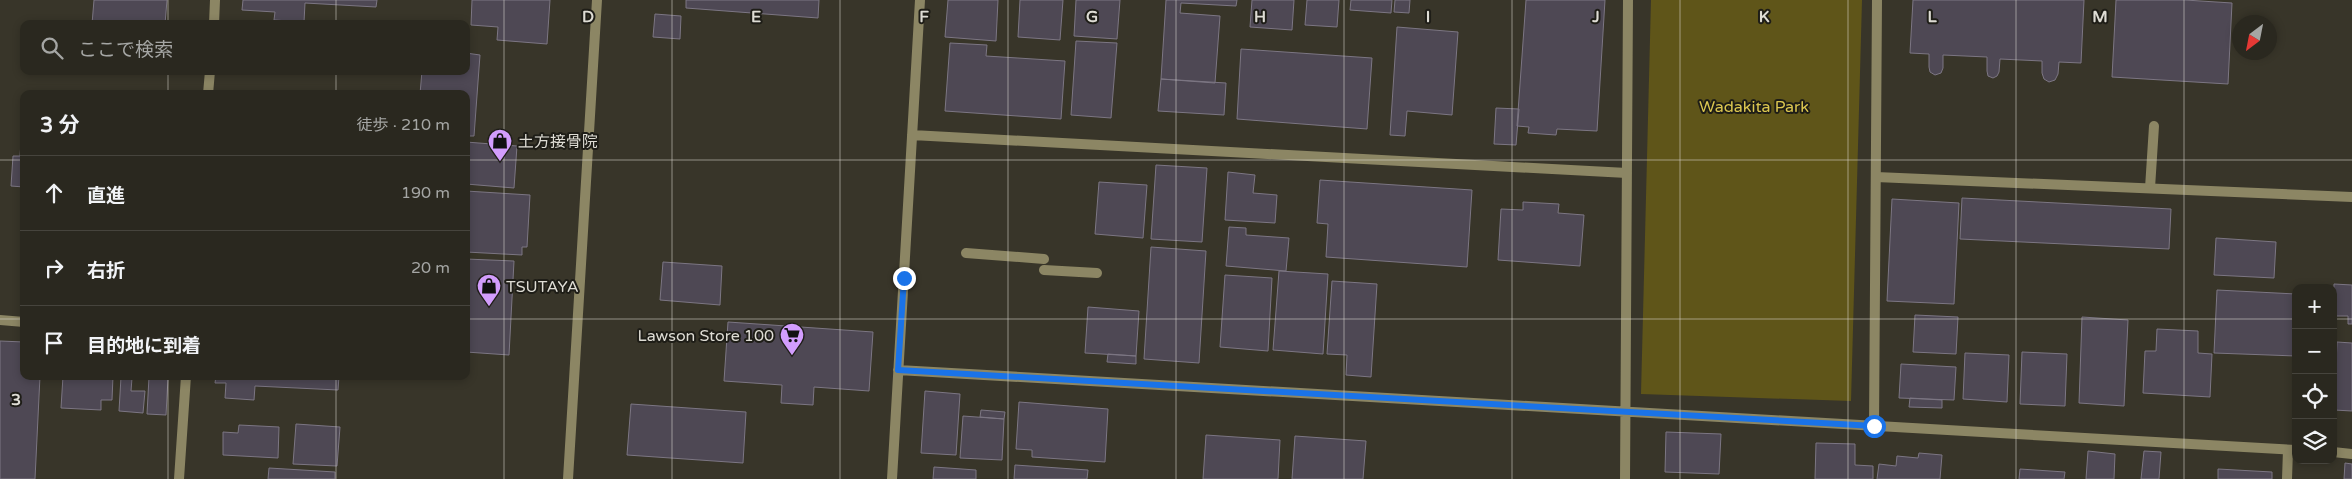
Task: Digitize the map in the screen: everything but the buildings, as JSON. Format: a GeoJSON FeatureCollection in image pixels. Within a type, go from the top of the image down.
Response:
{"type":"FeatureCollection","features":[{"type":"Feature","properties":{"kind":"street"},"geometry":{"type":"LineString","coordinates":[[214,20],[215,0]]}},
{"type":"Feature","properties":{"kind":"street"},"geometry":{"type":"LineString","coordinates":[[568,479],[597,0]]}},
{"type":"Feature","properties":{"kind":"street"},"geometry":{"type":"LineString","coordinates":[[892,479],[920,0]]}},
{"type":"Feature","properties":{"kind":"street"},"geometry":{"type":"LineString","coordinates":[[1625,479],[1628,0]]}},
{"type":"Feature","properties":{"kind":"street"},"geometry":{"type":"LineString","coordinates":[[1874,426],[1877,0]]}},
{"type":"Feature","properties":{"kind":"street"},"geometry":{"type":"LineString","coordinates":[[208,90],[210,75]]}},
{"type":"Feature","properties":{"kind":"street"},"geometry":{"type":"LineString","coordinates":[[2150,188],[2154,126]]}},
{"type":"Feature","properties":{"kind":"street"},"geometry":{"type":"LineString","coordinates":[[912,135],[1627,173]]}},
{"type":"Feature","properties":{"kind":"street"},"geometry":{"type":"LineString","coordinates":[[1876,177],[2352,197]]}},
{"type":"Feature","properties":{"kind":"street"},"geometry":{"type":"LineString","coordinates":[[966,254],[1044,259]]}},
{"type":"Feature","properties":{"kind":"street"},"geometry":{"type":"LineString","coordinates":[[1044,270],[1097,274]]}},
{"type":"Feature","properties":{"kind":"street"},"geometry":{"type":"LineString","coordinates":[[0,320],[20,322]]}},
{"type":"Feature","properties":{"kind":"street"},"geometry":{"type":"LineString","coordinates":[[898,370],[2292,450],[2287,479]]}},
{"type":"Feature","properties":{"kind":"street"},"geometry":{"type":"LineString","coordinates":[[179,479],[186,380]]}},
{"type":"Feature","properties":{"kind":"street"},"geometry":{"type":"LineString","coordinates":[[2337,452],[2352,454]]}},
{"type":"Feature","properties":{"kind":"green space","name":"Wadakita Park"},"geometry":{"type":"Polygon","coordinates":[[[1651,0],[1862,0],[1851,401],[1641,394],[1651,0]]]}},
{"type":"Feature","properties":{"kind":"place","name":"土方接骨院"},"geometry":{"type":"Point","coordinates":[500,162]}},
{"type":"Feature","properties":{"kind":"place","name":"TSUTAYA"},"geometry":{"type":"Point","coordinates":[489,307]}},
{"type":"Feature","properties":{"kind":"place","name":"Lawson Store 100"},"geometry":{"type":"Point","coordinates":[792,356]}},
{"type":"Feature","properties":{"kind":"route"},"geometry":{"type":"LineString","coordinates":[[904,278],[898,370],[1874,426]]}}]}
